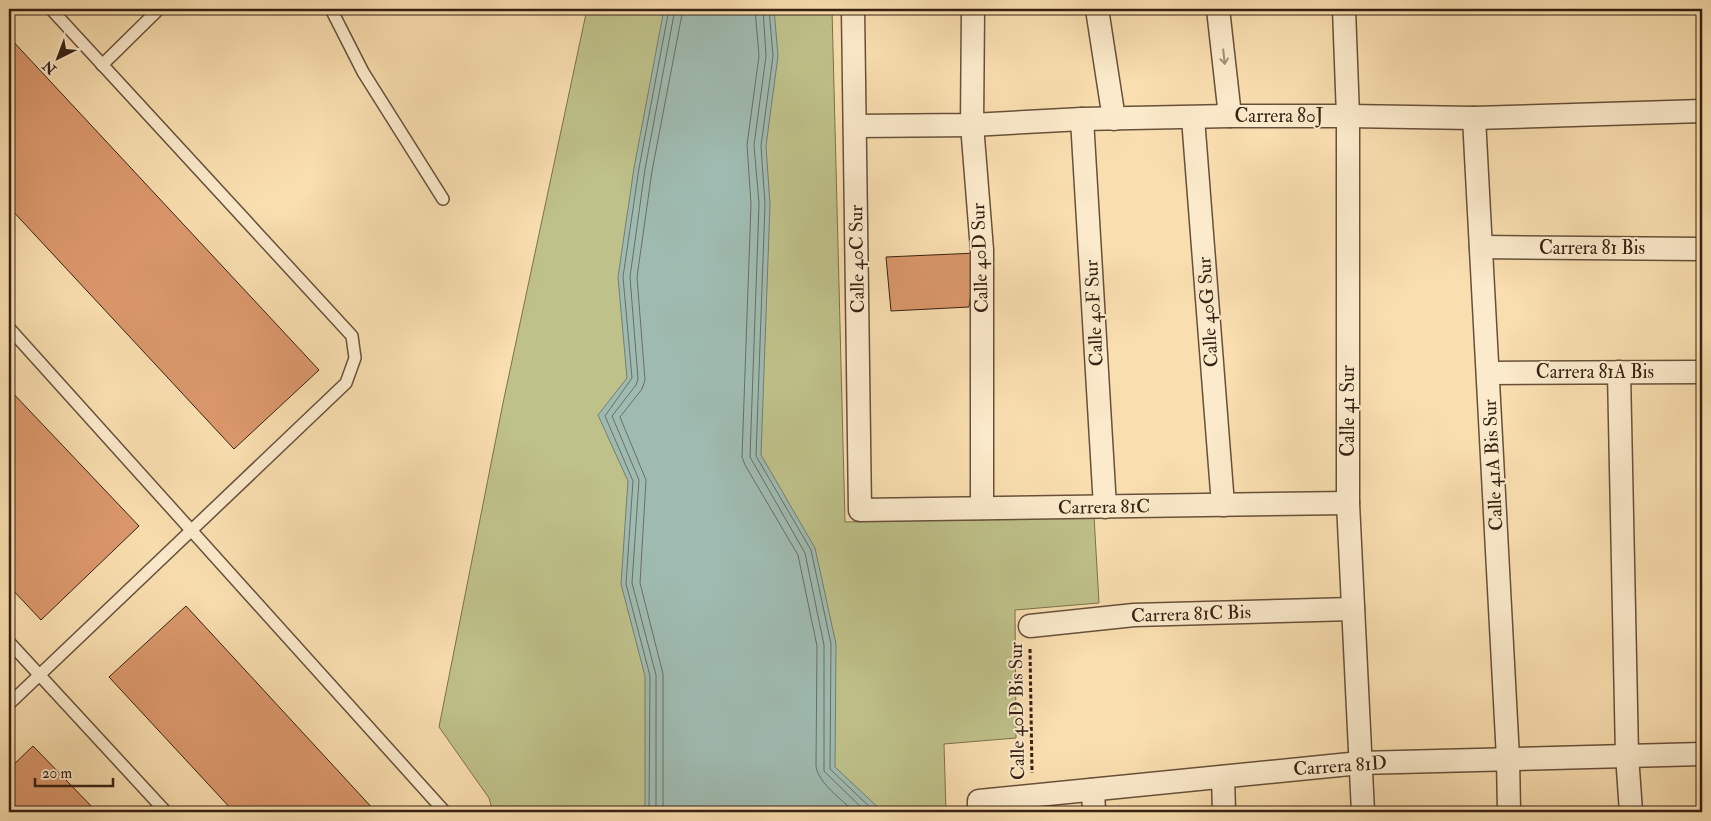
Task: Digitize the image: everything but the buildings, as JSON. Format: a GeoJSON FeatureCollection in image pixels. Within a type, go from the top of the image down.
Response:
{"type":"FeatureCollection","features":[{"type":"Feature","properties":{"kind":"street","name":"Calle 40C Sur"},"geometry":{"type":"LineString","coordinates":[[854,9],[860,510]]}},
{"type":"Feature","properties":{"kind":"street","name":"Calle 40D Sur"},"geometry":{"type":"LineString","coordinates":[[973,9],[972,125],[982,250],[982,508]]}},
{"type":"Feature","properties":{"kind":"street"},"geometry":{"type":"LineString","coordinates":[[1097,9],[1114,119]]}},
{"type":"Feature","properties":{"kind":"street"},"geometry":{"type":"LineString","coordinates":[[1218,9],[1230,116]]}},
{"type":"Feature","properties":{"kind":"street","name":"Calle 41 Sur"},"geometry":{"type":"LineString","coordinates":[[1344,9],[1348,116],[1348,503],[1363,812]]}},
{"type":"Feature","properties":{"kind":"street","name":"Carrera 80J"},"geometry":{"type":"LineString","coordinates":[[855,126],[972,125],[1082,119],[1230,116],[1474,118],[1702,110]]}},
{"type":"Feature","properties":{"kind":"street","name":"Calle 40G Sur"},"geometry":{"type":"LineString","coordinates":[[1193,118],[1223,505]]}},
{"type":"Feature","properties":{"kind":"street","name":"Calle 41A Bis Sur"},"geometry":{"type":"LineString","coordinates":[[1474,118],[1508,758],[1509,812]]}},
{"type":"Feature","properties":{"kind":"street","name":"Calle 40F Sur"},"geometry":{"type":"LineString","coordinates":[[1082,119],[1105,507]]}},
{"type":"Feature","properties":{"kind":"street","name":"Carrera 81 Bis"},"geometry":{"type":"LineString","coordinates":[[1481,248],[1702,249]]}},
{"type":"Feature","properties":{"kind":"street"},"geometry":{"type":"LineString","coordinates":[[1619,372],[1627,755],[1631,812]]}},
{"type":"Feature","properties":{"kind":"street","name":"Carrera 81A Bis"},"geometry":{"type":"LineString","coordinates":[[1488,373],[1702,372]]}},
{"type":"Feature","properties":{"kind":"street","name":"Carrera 81C"},"geometry":{"type":"LineString","coordinates":[[860,510],[1348,503]]}},
{"type":"Feature","properties":{"kind":"street","name":"Carrera 81C Bis"},"geometry":{"type":"LineString","coordinates":[[1030,626],[1134,615],[1353,609]]}},
{"type":"Feature","properties":{"kind":"street","name":"Carrera 81D"},"geometry":{"type":"LineString","coordinates":[[979,807],[1032,796],[1360,763],[1702,754]]}},
{"type":"Feature","properties":{"kind":"street"},"geometry":{"type":"LineString","coordinates":[[1223,776],[1224,812]]}},
{"type":"Feature","properties":{"kind":"street"},"geometry":{"type":"LineString","coordinates":[[1093,790],[1094,812]]}},
{"type":"Feature","properties":{"kind":"lane"},"geometry":{"type":"LineString","coordinates":[[9,704],[346,383],[355,358],[352,336],[51,9]]}},
{"type":"Feature","properties":{"kind":"lane"},"geometry":{"type":"LineString","coordinates":[[102,65],[159,9]]}},
{"type":"Feature","properties":{"kind":"lane"},"geometry":{"type":"LineString","coordinates":[[331,9],[363,72],[443,199]]}},
{"type":"Feature","properties":{"kind":"lane"},"geometry":{"type":"LineString","coordinates":[[9,328],[445,812]]}},
{"type":"Feature","properties":{"kind":"lane"},"geometry":{"type":"LineString","coordinates":[[9,642],[166,812]]}},
{"type":"Feature","properties":{"kind":"path","name":"Calle 40D Bis Sur"},"geometry":{"type":"LineString","coordinates":[[1030,626],[1032,796]]}},
{"type":"Feature","properties":{"kind":"green space"},"geometry":{"type":"Polygon","coordinates":[[[587,9],[832,9],[845,522],[1094,516],[1099,603],[1015,610],[1016,738],[944,744],[946,812],[493,812],[489,798],[439,727],[503,403],[587,9]]]}},
{"type":"Feature","properties":{"kind":"water"},"geometry":{"type":"Polygon","coordinates":[[[664,9],[774,9],[778,56],[766,146],[770,204],[761,455],[815,548],[836,644],[835,767],[883,812],[645,812],[645,676],[621,584],[628,481],[598,415],[627,378],[618,277],[634,168],[664,9]]]}}]}
